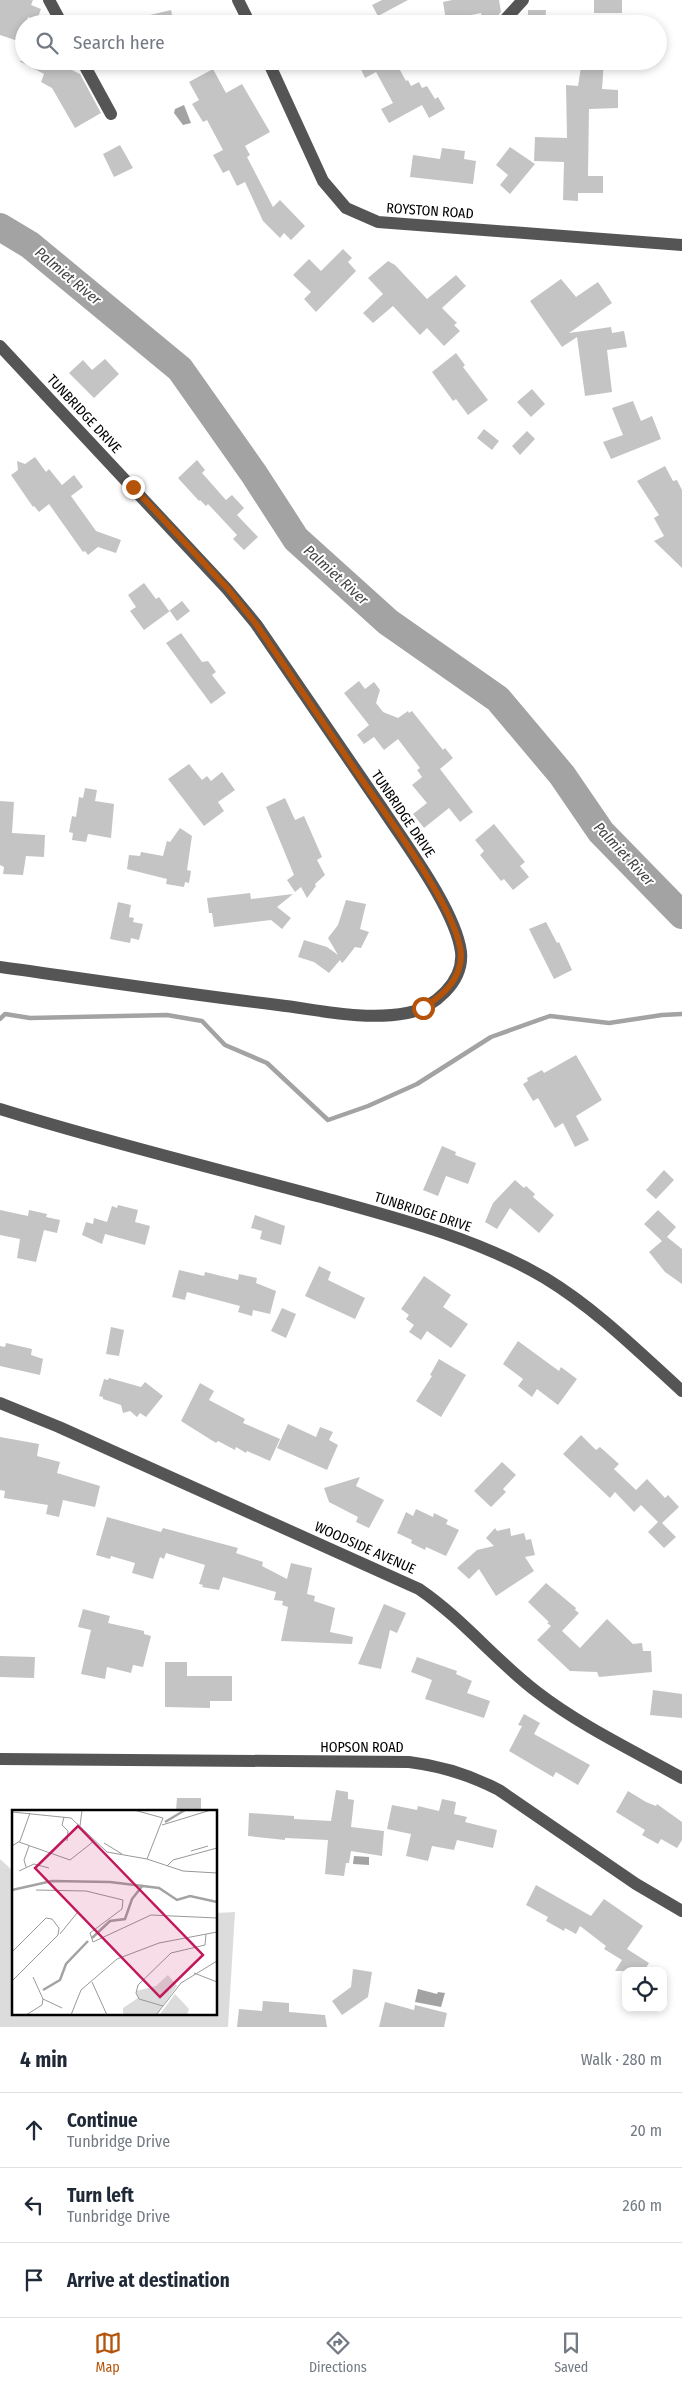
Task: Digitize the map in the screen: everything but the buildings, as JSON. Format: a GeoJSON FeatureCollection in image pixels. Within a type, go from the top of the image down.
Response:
{"type":"FeatureCollection","features":[{"type":"Feature","properties":{"kind":"street"},"geometry":{"type":"LineString","coordinates":[[49,0],[57,15]]}},
{"type":"Feature","properties":{"kind":"street"},"geometry":{"type":"LineString","coordinates":[[238,0],[246,15]]}},
{"type":"Feature","properties":{"kind":"street"},"geometry":{"type":"LineString","coordinates":[[509,15],[523,0]]}},
{"type":"Feature","properties":{"kind":"street"},"geometry":{"type":"LineString","coordinates":[[87,70],[111,114]]}},
{"type":"Feature","properties":{"kind":"street","name":"ROYSTON ROAD"},"geometry":{"type":"LineString","coordinates":[[272,70],[323,181],[346,208],[378,222],[682,245]]}},
{"type":"Feature","properties":{"kind":"street","name":"TUNBRIDGE DRIVE"},"geometry":{"type":"LineString","coordinates":[[0,346],[228,589],[256,624],[415,857],[452,921],[461,953],[458,974],[438,999],[423,1008],[388,1016],[363,1016],[248,1002],[0,967]]}},
{"type":"Feature","properties":{"kind":"street","name":"TUNBRIDGE DRIVE"},"geometry":{"type":"LineString","coordinates":[[0,1109],[372,1211],[477,1245],[543,1278],[572,1296],[600,1317],[682,1391]]}},
{"type":"Feature","properties":{"kind":"street","name":"WOODSIDE AVENUE"},"geometry":{"type":"LineString","coordinates":[[0,1403],[113,1451],[419,1589],[442,1606],[538,1693],[561,1709],[682,1778]]}},
{"type":"Feature","properties":{"kind":"street","name":"HOPSON ROAD"},"geometry":{"type":"LineString","coordinates":[[0,1759],[409,1762],[435,1765],[478,1779],[499,1790],[636,1884],[682,1911]]}},
{"type":"Feature","properties":{"kind":"shaded area"},"geometry":{"type":"Polygon","coordinates":[[[184,105],[191,123],[183,125],[174,113],[175,109],[184,105]]]}},
{"type":"Feature","properties":{"kind":"shaded area"},"geometry":{"type":"Polygon","coordinates":[[[354,1856],[369,1857],[369,1865],[353,1864],[354,1856]]]}},
{"type":"Feature","properties":{"kind":"shaded area"},"geometry":{"type":"Polygon","coordinates":[[[0,1859],[12,1870],[12,2014],[218,2014],[218,1913],[235,1912],[228,2027],[0,2027],[0,1859]]]}},
{"type":"Feature","properties":{"kind":"shaded area"},"geometry":{"type":"Polygon","coordinates":[[[418,1989],[437,1994],[438,1992],[445,1993],[441,2007],[415,2002],[418,1989]]]}},
{"type":"Feature","properties":{"kind":"waterway","name":"Palmiet River"},"geometry":{"type":"LineString","coordinates":[[0,227],[30,245],[180,369],[254,474],[296,539],[388,622],[498,699],[562,775],[601,832],[682,915]]}},
{"type":"Feature","properties":{"kind":"waterway"},"geometry":{"type":"LineString","coordinates":[[0,1019],[5,1014],[30,1018],[167,1015],[202,1021],[225,1045],[267,1063],[328,1120],[368,1106],[417,1084],[491,1037],[550,1016],[609,1023],[682,1014]]}},
{"type":"Feature","properties":{"kind":"route"},"geometry":{"type":"LineString","coordinates":[[133,487],[228,589],[256,624],[415,857],[452,921],[461,953],[458,974],[438,999],[423,1008]]}}]}
